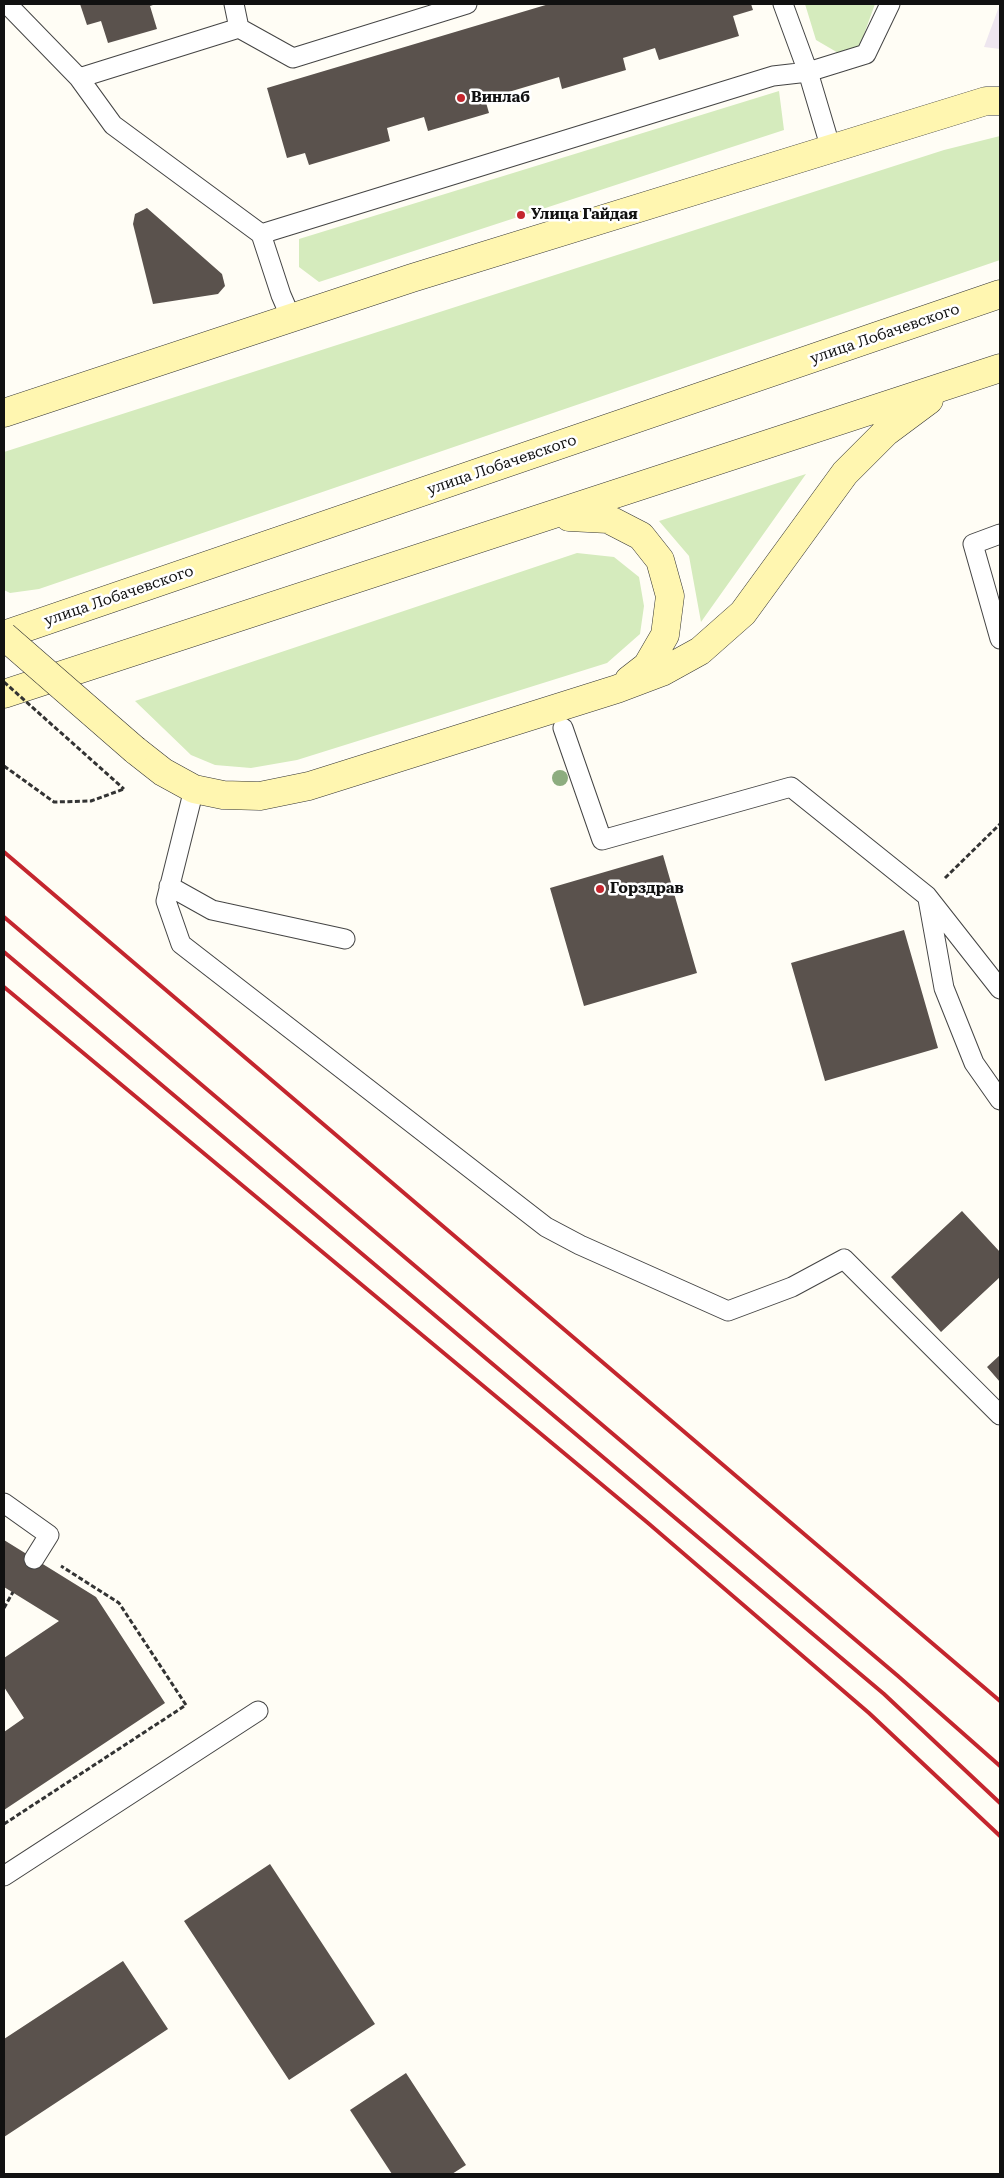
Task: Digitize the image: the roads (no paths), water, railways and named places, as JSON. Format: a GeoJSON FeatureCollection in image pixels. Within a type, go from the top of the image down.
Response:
{"type":"FeatureCollection","features":[{"type":"Feature","properties":{"kind":"street"},"geometry":{"type":"LineString","coordinates":[[4,412],[421,276],[986,101],[1000,101]]}},
{"type":"Feature","properties":{"kind":"street","name":"улица Лобачевского"},"geometry":{"type":"LineString","coordinates":[[4,636],[1000,294]]}},
{"type":"Feature","properties":{"kind":"street"},"geometry":{"type":"LineString","coordinates":[[4,636],[135,750],[163,772],[194,789],[223,795],[260,796],[309,786],[617,689],[662,672],[700,651],[742,613],[845,473],[886,432],[928,400],[989,372]]}},
{"type":"Feature","properties":{"kind":"street"},"geometry":{"type":"LineString","coordinates":[[4,694],[989,372]]}},
{"type":"Feature","properties":{"kind":"street"},"geometry":{"type":"LineString","coordinates":[[550,516],[608,519],[641,536],[660,560],[670,596],[665,635],[647,666],[617,689]]}},
{"type":"Feature","properties":{"kind":"lane"},"geometry":{"type":"LineString","coordinates":[[7,4],[79,78],[113,124],[261,234],[281,295],[291,318]]}},
{"type":"Feature","properties":{"kind":"lane"},"geometry":{"type":"LineString","coordinates":[[234,4],[239,28]]}},
{"type":"Feature","properties":{"kind":"lane"},"geometry":{"type":"LineString","coordinates":[[79,78],[239,28],[293,58],[467,4]]}},
{"type":"Feature","properties":{"kind":"lane"},"geometry":{"type":"LineString","coordinates":[[784,4],[808,72],[831,149]]}},
{"type":"Feature","properties":{"kind":"lane"},"geometry":{"type":"LineString","coordinates":[[261,234],[773,76],[808,72],[866,54],[890,4]]}},
{"type":"Feature","properties":{"kind":"lane"},"geometry":{"type":"LineString","coordinates":[[1000,534],[973,544],[1000,639]]}},
{"type":"Feature","properties":{"kind":"lane"},"geometry":{"type":"LineString","coordinates":[[563,728],[602,840],[791,787],[927,896],[1000,989]]}},
{"type":"Feature","properties":{"kind":"lane"},"geometry":{"type":"LineString","coordinates":[[194,789],[166,901],[181,944],[546,1226],[580,1245],[728,1311],[792,1288],[844,1259],[1000,1415]]}},
{"type":"Feature","properties":{"kind":"lane"},"geometry":{"type":"LineString","coordinates":[[169,886],[212,910],[345,939]]}},
{"type":"Feature","properties":{"kind":"lane"},"geometry":{"type":"LineString","coordinates":[[927,896],[944,988],[974,1063],[1000,1100]]}},
{"type":"Feature","properties":{"kind":"lane"},"geometry":{"type":"LineString","coordinates":[[4,1503],[49,1535],[34,1559]]}},
{"type":"Feature","properties":{"kind":"lane"},"geometry":{"type":"LineString","coordinates":[[4,1876],[258,1711]]}},
{"type":"Feature","properties":{"kind":"railway"},"geometry":{"type":"LineString","coordinates":[[4,852],[1000,1701]]}},
{"type":"Feature","properties":{"kind":"railway"},"geometry":{"type":"LineString","coordinates":[[4,917],[898,1676],[1000,1766]]}},
{"type":"Feature","properties":{"kind":"railway"},"geometry":{"type":"LineString","coordinates":[[4,952],[884,1694],[1000,1803]]}},
{"type":"Feature","properties":{"kind":"railway"},"geometry":{"type":"LineString","coordinates":[[4,987],[648,1523],[869,1713],[1000,1836]]}},
{"type":"Feature","properties":{"kind":"place","name":"Винлаб"},"geometry":{"type":"Point","coordinates":[461,98]}},
{"type":"Feature","properties":{"kind":"place","name":"Улица Гайдая"},"geometry":{"type":"Point","coordinates":[521,215]}},
{"type":"Feature","properties":{"kind":"place","name":"Горздрав"},"geometry":{"type":"Point","coordinates":[600,889]}}]}
